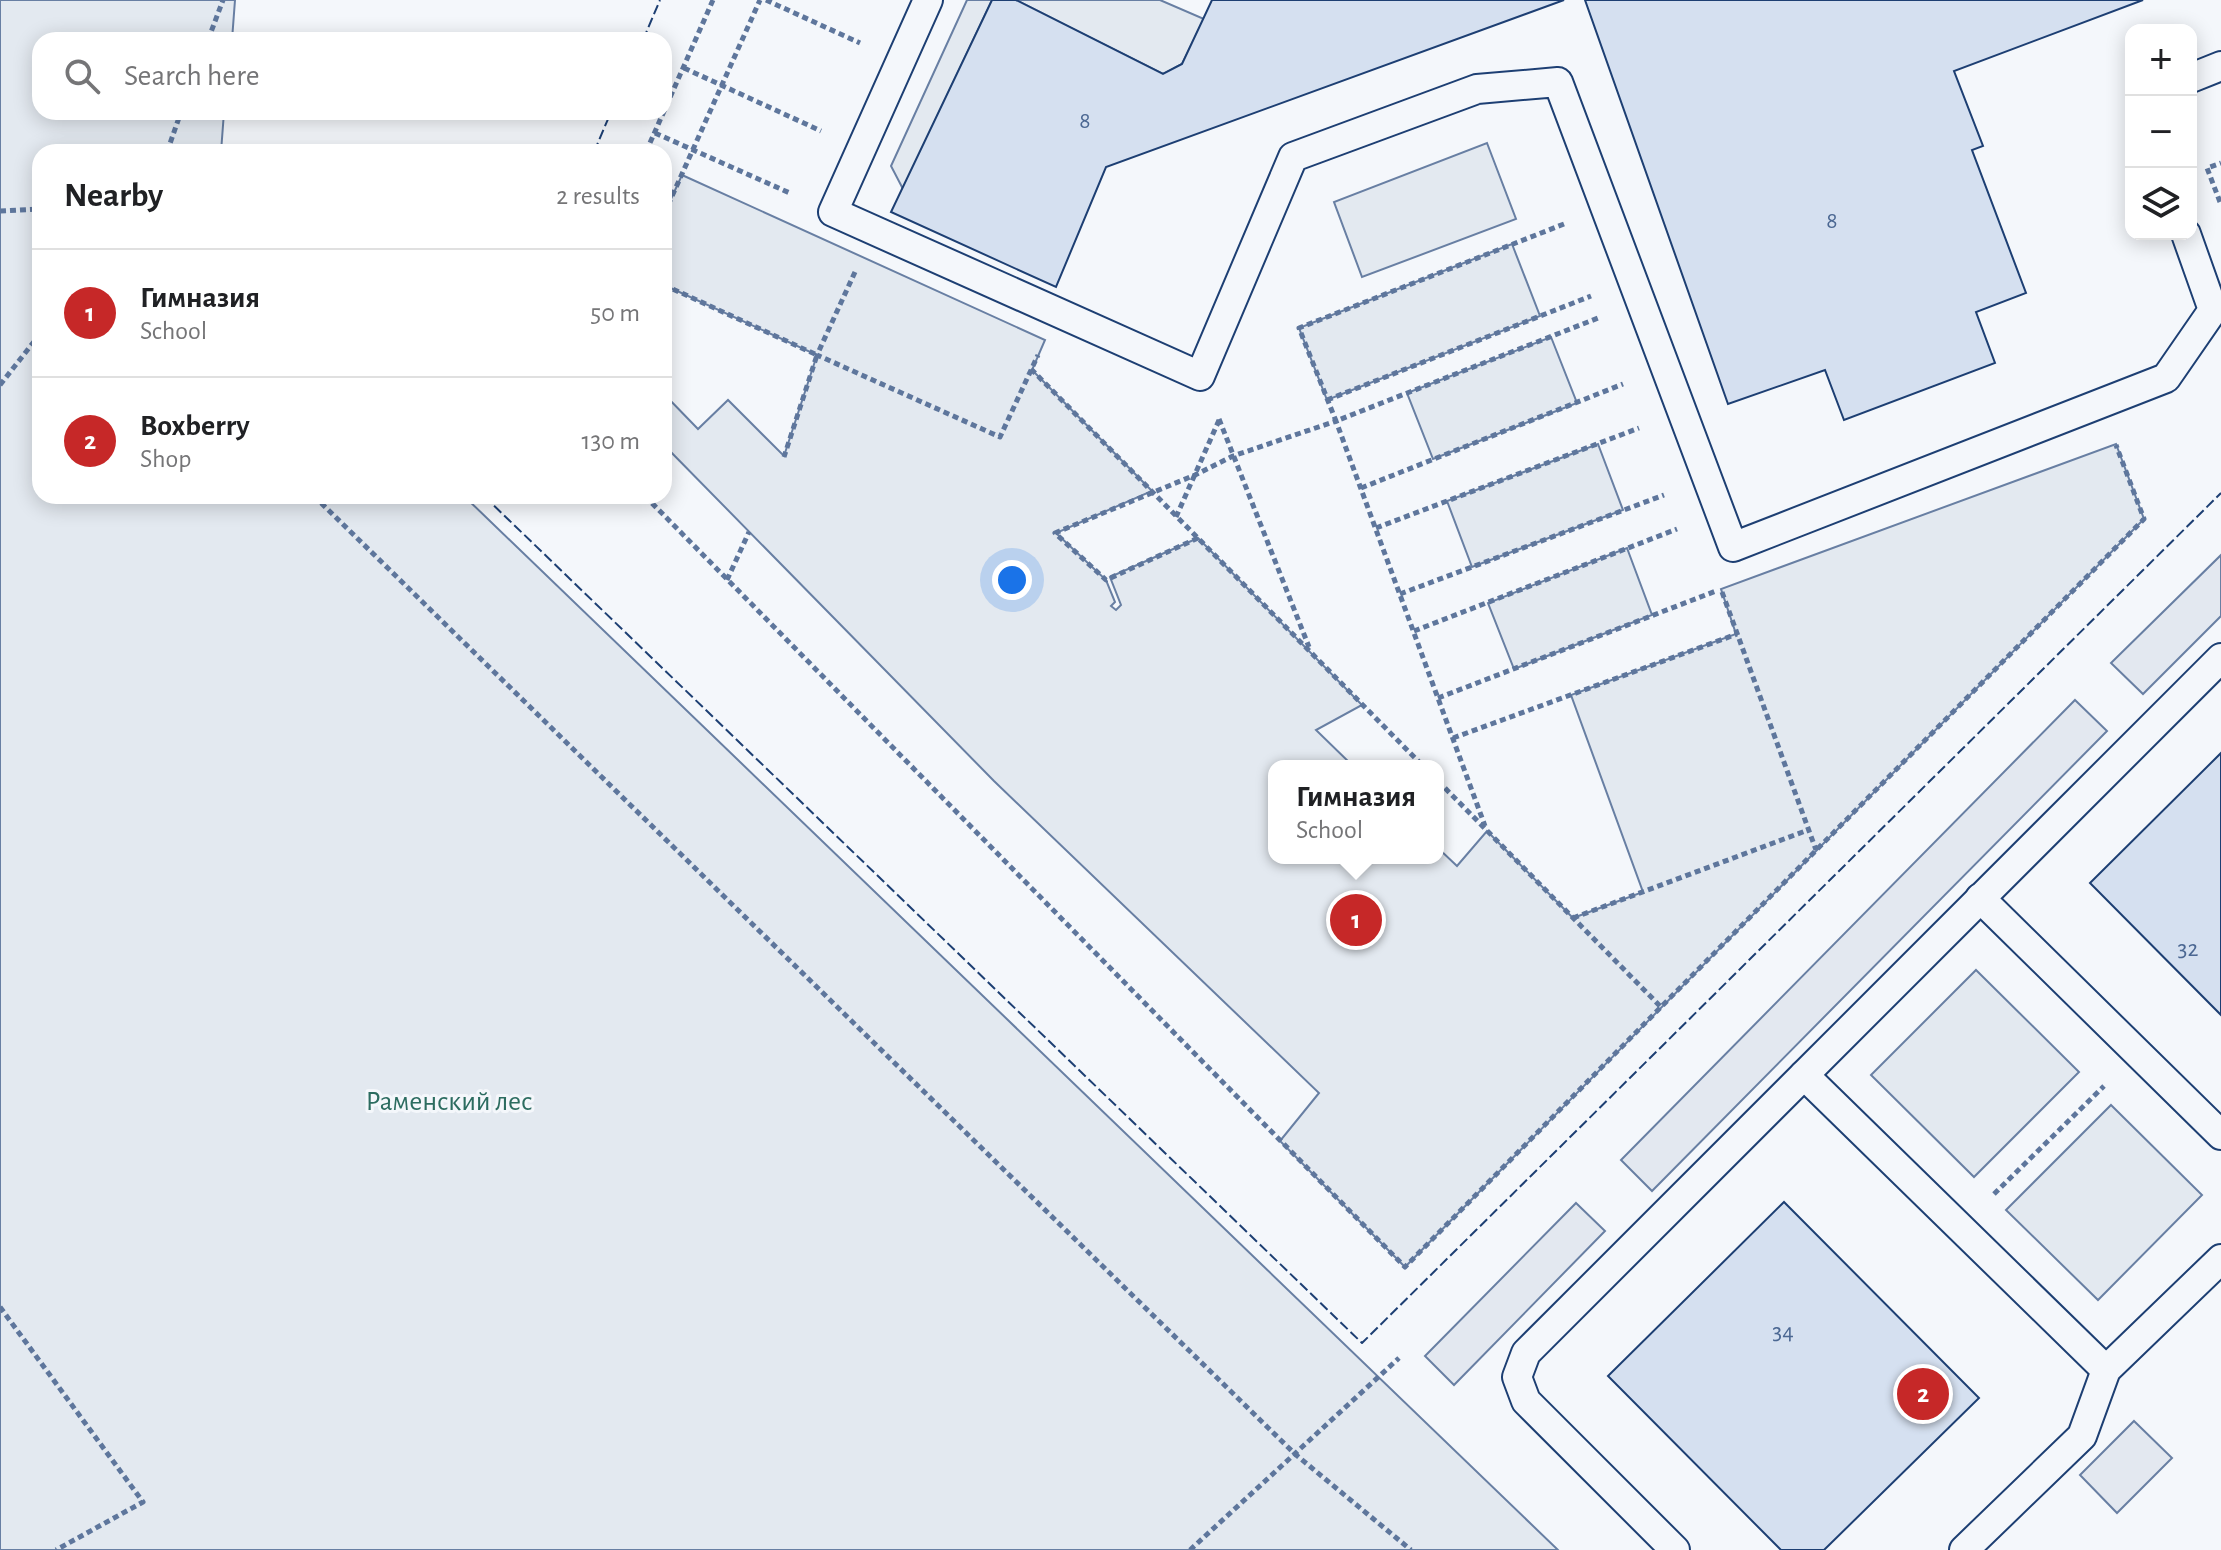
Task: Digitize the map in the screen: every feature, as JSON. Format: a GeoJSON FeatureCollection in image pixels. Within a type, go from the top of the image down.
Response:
{"type":"FeatureCollection","features":[{"type":"Feature","properties":{"kind":"lane"},"geometry":{"type":"LineString","coordinates":[[928,0],[833,212],[1200,376],[1293,157],[1477,89],[1558,82],[1733,547],[2166,378],[2213,310],[2188,240]]}},
{"type":"Feature","properties":{"kind":"lane"},"geometry":{"type":"LineString","coordinates":[[2197,76],[2221,66]]}},
{"type":"Feature","properties":{"kind":"lane"},"geometry":{"type":"LineString","coordinates":[[1675,1550],[1526,1401],[1517,1377],[1526,1353],[2221,658]]}},
{"type":"Feature","properties":{"kind":"lane"},"geometry":{"type":"LineString","coordinates":[[1980,898],[2221,1135]]}},
{"type":"Feature","properties":{"kind":"lane"},"geometry":{"type":"LineString","coordinates":[[1804,1075],[2106,1370]]}},
{"type":"Feature","properties":{"kind":"lane"},"geometry":{"type":"LineString","coordinates":[[1964,1550],[2082,1436],[2106,1370],[2221,1259]]}},
{"type":"Feature","properties":{"kind":"path"},"geometry":{"type":"LineString","coordinates":[[211,32],[223,0]]}},
{"type":"Feature","properties":{"kind":"path"},"geometry":{"type":"LineString","coordinates":[[672,95],[713,0]]}},
{"type":"Feature","properties":{"kind":"path"},"geometry":{"type":"LineString","coordinates":[[672,196],[760,0]]}},
{"type":"Feature","properties":{"kind":"path"},"geometry":{"type":"LineString","coordinates":[[766,0],[901,62]]}},
{"type":"Feature","properties":{"kind":"path"},"geometry":{"type":"LineString","coordinates":[[684,68],[862,150]]}},
{"type":"Feature","properties":{"kind":"path"},"geometry":{"type":"LineString","coordinates":[[170,144],[178,120]]}},
{"type":"Feature","properties":{"kind":"path"},"geometry":{"type":"LineString","coordinates":[[650,144],[661,120]]}},
{"type":"Feature","properties":{"kind":"path"},"geometry":{"type":"LineString","coordinates":[[655,133],[833,212]]}},
{"type":"Feature","properties":{"kind":"path"},"geometry":{"type":"LineString","coordinates":[[2221,163],[2207,168],[2221,204]]}},
{"type":"Feature","properties":{"kind":"path"},"geometry":{"type":"LineString","coordinates":[[0,211],[32,209]]}},
{"type":"Feature","properties":{"kind":"path"},"geometry":{"type":"LineString","coordinates":[[1487,831],[1299,328],[1570,222]]}},
{"type":"Feature","properties":{"kind":"path"},"geometry":{"type":"LineString","coordinates":[[784,457],[817,355],[873,231]]}},
{"type":"Feature","properties":{"kind":"path"},"geometry":{"type":"LineString","coordinates":[[672,289],[1000,437],[1058,313]]}},
{"type":"Feature","properties":{"kind":"path"},"geometry":{"type":"LineString","coordinates":[[1327,400],[1596,293]]}},
{"type":"Feature","properties":{"kind":"path"},"geometry":{"type":"LineString","coordinates":[[1198,538],[1106,580],[1055,533],[1233,456],[1336,421],[1605,315]]}},
{"type":"Feature","properties":{"kind":"path"},"geometry":{"type":"LineString","coordinates":[[0,385],[32,344]]}},
{"type":"Feature","properties":{"kind":"path"},"geometry":{"type":"LineString","coordinates":[[1031,369],[1417,760]]}},
{"type":"Feature","properties":{"kind":"path"},"geometry":{"type":"LineString","coordinates":[[1361,488],[1630,382]]}},
{"type":"Feature","properties":{"kind":"path"},"geometry":{"type":"LineString","coordinates":[[653,504],[1405,1267],[2144,519],[2100,404]]}},
{"type":"Feature","properties":{"kind":"path"},"geometry":{"type":"LineString","coordinates":[[1176,517],[1225,405]]}},
{"type":"Feature","properties":{"kind":"path"},"geometry":{"type":"LineString","coordinates":[[1219,419],[1311,652]]}},
{"type":"Feature","properties":{"kind":"path"},"geometry":{"type":"LineString","coordinates":[[1376,528],[1646,425]]}},
{"type":"Feature","properties":{"kind":"path"},"geometry":{"type":"LineString","coordinates":[[1400,594],[1671,492]]}},
{"type":"Feature","properties":{"kind":"path"},"geometry":{"type":"LineString","coordinates":[[322,504],[1295,1454],[1411,1550]]}},
{"type":"Feature","properties":{"kind":"path"},"geometry":{"type":"LineString","coordinates":[[1413,631],[1682,527]]}},
{"type":"Feature","properties":{"kind":"path"},"geometry":{"type":"LineString","coordinates":[[727,580],[749,532]]}},
{"type":"Feature","properties":{"kind":"path"},"geometry":{"type":"LineString","coordinates":[[1438,698],[1721,589],[1816,850]]}},
{"type":"Feature","properties":{"kind":"path"},"geometry":{"type":"LineString","coordinates":[[1453,738],[1737,634]]}},
{"type":"Feature","properties":{"kind":"path"},"geometry":{"type":"LineString","coordinates":[[1444,787],[1661,1007]]}},
{"type":"Feature","properties":{"kind":"path"},"geometry":{"type":"LineString","coordinates":[[1573,918],[1808,830]]}},
{"type":"Feature","properties":{"kind":"path"},"geometry":{"type":"LineString","coordinates":[[1994,1195],[2107,1082]]}},
{"type":"Feature","properties":{"kind":"path"},"geometry":{"type":"LineString","coordinates":[[0,1307],[143,1502],[56,1550]]}},
{"type":"Feature","properties":{"kind":"path"},"geometry":{"type":"LineString","coordinates":[[1190,1550],[1399,1358]]}},
{"type":"Feature","properties":{"kind":"green space","name":"Раменский лес"},"geometry":{"type":"Polygon","coordinates":[[[0,0],[235,0],[233,32],[32,32],[32,120],[223,120],[222,144],[32,144],[32,504],[472,504],[1558,1550],[0,1550],[0,0]]]}},
{"type":"Feature","properties":{"kind":"green space"},"geometry":{"type":"Polygon","coordinates":[[[967,0],[992,0],[903,189],[891,166],[967,0]]]}},
{"type":"Feature","properties":{"kind":"green space"},"geometry":{"type":"Polygon","coordinates":[[[1016,0],[1160,0],[1204,19],[1182,64],[1163,74],[1016,0]]]}},
{"type":"Feature","properties":{"kind":"green space"},"geometry":{"type":"Polygon","coordinates":[[[1487,143],[1516,219],[1362,277],[1334,202],[1487,143]]]}},
{"type":"Feature","properties":{"kind":"green space"},"geometry":{"type":"Polygon","coordinates":[[[682,175],[1045,340],[1032,370],[1152,491],[1056,533],[1106,580],[1115,602],[1111,606],[1116,610],[1121,605],[1110,577],[1198,538],[1362,705],[1316,730],[1347,760],[1268,760],[1268,864],[1444,864],[1444,854],[1457,866],[1487,831],[1573,918],[1643,892],[1571,695],[1736,634],[1721,589],[2116,444],[2144,519],[1405,1267],[1280,1141],[1319,1093],[994,781],[672,453],[672,402],[698,429],[728,400],[784,456],[817,355],[672,289],[672,197],[682,175]]]}},
{"type":"Feature","properties":{"kind":"green space"},"geometry":{"type":"Polygon","coordinates":[[[1512,244],[1540,316],[1327,400],[1299,328],[1512,244]]]}},
{"type":"Feature","properties":{"kind":"green space"},"geometry":{"type":"Polygon","coordinates":[[[1551,337],[1577,403],[1433,459],[1407,393],[1551,337]]]}},
{"type":"Feature","properties":{"kind":"green space"},"geometry":{"type":"Polygon","coordinates":[[[1598,444],[1623,510],[1472,567],[1447,501],[1598,444]]]}},
{"type":"Feature","properties":{"kind":"green space"},"geometry":{"type":"Polygon","coordinates":[[[1627,548],[1652,615],[1514,669],[1488,603],[1627,548]]]}},
{"type":"Feature","properties":{"kind":"green space"},"geometry":{"type":"Polygon","coordinates":[[[1976,970],[2079,1072],[1974,1177],[1871,1075],[1976,970]]]}},
{"type":"Feature","properties":{"kind":"green space"},"geometry":{"type":"Polygon","coordinates":[[[2111,1105],[2202,1195],[2098,1300],[2006,1210],[2111,1105]]]}},
{"type":"Feature","properties":{"kind":"shaded area"},"geometry":{"type":"Polygon","coordinates":[[[2221,555],[2221,616],[2143,694],[2111,663],[2221,555]]]}},
{"type":"Feature","properties":{"kind":"shaded area"},"geometry":{"type":"Polygon","coordinates":[[[2075,700],[2107,731],[1652,1191],[1621,1160],[2075,700]]]}},
{"type":"Feature","properties":{"kind":"shaded area"},"geometry":{"type":"Polygon","coordinates":[[[1576,1203],[1605,1231],[1454,1385],[1425,1356],[1576,1203]]]}},
{"type":"Feature","properties":{"kind":"shaded area"},"geometry":{"type":"Polygon","coordinates":[[[2134,1421],[2172,1458],[2117,1513],[2080,1475],[2134,1421]]]}},
{"type":"Feature","properties":{"kind":"building"},"geometry":{"type":"Polygon","coordinates":[[[992,0],[1016,0],[1163,74],[1182,64],[1212,0],[1564,0],[1106,167],[1056,287],[891,212],[992,0]]]}},
{"type":"Feature","properties":{"kind":"building"},"geometry":{"type":"Polygon","coordinates":[[[1585,0],[2143,0],[1954,71],[1983,146],[1972,150],[2026,293],[1976,312],[1995,363],[1844,420],[1825,370],[1728,404],[1585,0]]]}},
{"type":"Feature","properties":{"kind":"building"},"geometry":{"type":"Polygon","coordinates":[[[2221,753],[2221,1015],[2090,883],[2221,753]]]}},
{"type":"Feature","properties":{"kind":"building"},"geometry":{"type":"Polygon","coordinates":[[[1784,1202],[1979,1398],[1824,1550],[1781,1550],[1608,1376],[1784,1202]]]}},
{"type":"Feature","properties":{"kind":"fence"},"geometry":{"type":"LineString","coordinates":[[646,32],[660,0]]}},
{"type":"Feature","properties":{"kind":"fence"},"geometry":{"type":"LineString","coordinates":[[597,144],[608,120]]}},
{"type":"Feature","properties":{"kind":"fence"},"geometry":{"type":"LineString","coordinates":[[492,504],[1362,1343],[2221,493]]}},
{"type":"Feature","properties":{"kind":"place","name":"Гимназия"},"geometry":{"type":"Point","coordinates":[1356,920]}},
{"type":"Feature","properties":{"kind":"place","name":"Boxberry"},"geometry":{"type":"Point","coordinates":[1923,1394]}}]}
